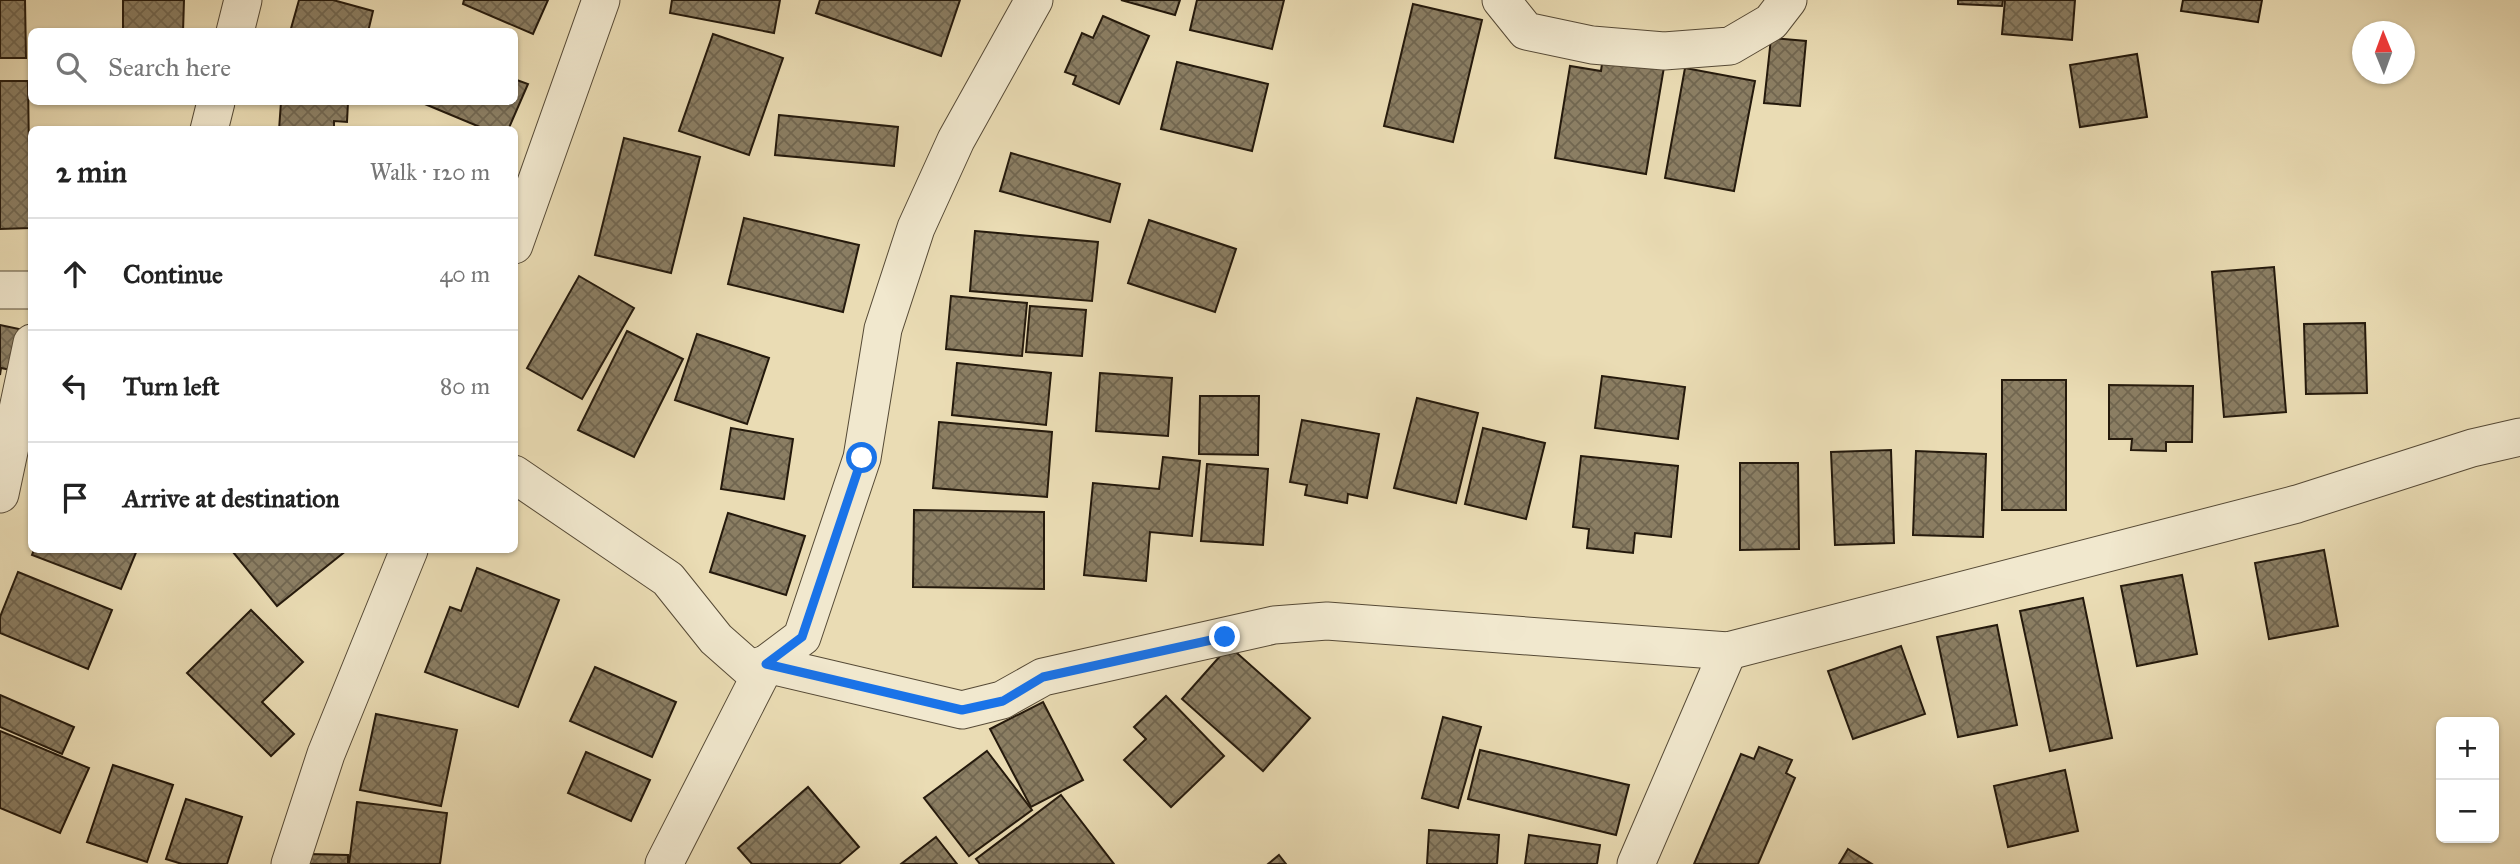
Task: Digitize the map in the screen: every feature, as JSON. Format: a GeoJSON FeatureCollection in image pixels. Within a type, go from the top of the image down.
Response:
{"type":"FeatureCollection","features":[{"type":"Feature","properties":{"kind":"street"},"geometry":{"type":"LineString","coordinates":[[236,28],[243,0]]}},
{"type":"Feature","properties":{"kind":"street"},"geometry":{"type":"LineString","coordinates":[[518,234],[601,0]]}},
{"type":"Feature","properties":{"kind":"street"},"geometry":{"type":"LineString","coordinates":[[518,477],[668,579],[716,639],[750,669],[766,664],[802,637],[862,458],[883,329],[916,228],[956,140],[1034,0]]}},
{"type":"Feature","properties":{"kind":"street"},"geometry":{"type":"LineString","coordinates":[[1501,0],[1526,31],[1592,44],[1664,51],[1730,46],[1771,22],[1788,0]]}},
{"type":"Feature","properties":{"kind":"street"},"geometry":{"type":"LineString","coordinates":[[210,126],[215,105]]}},
{"type":"Feature","properties":{"kind":"street"},"geometry":{"type":"LineString","coordinates":[[0,290],[28,290]]}},
{"type":"Feature","properties":{"kind":"street"},"geometry":{"type":"LineString","coordinates":[[0,494],[28,362]]}},
{"type":"Feature","properties":{"kind":"street"},"geometry":{"type":"LineString","coordinates":[[766,664],[962,710],[1003,701],[1043,677],[1274,625],[1327,621],[1728,651],[2297,504],[2472,448],[2520,437]]}},
{"type":"Feature","properties":{"kind":"street"},"geometry":{"type":"LineString","coordinates":[[290,864],[326,754],[408,553]]}},
{"type":"Feature","properties":{"kind":"street"},"geometry":{"type":"LineString","coordinates":[[1636,864],[1728,651]]}},
{"type":"Feature","properties":{"kind":"street"},"geometry":{"type":"LineString","coordinates":[[664,864],[766,664]]}},
{"type":"Feature","properties":{"kind":"building"},"geometry":{"type":"Polygon","coordinates":[[[0,0],[25,0],[26,58],[0,58],[0,0]]]}},
{"type":"Feature","properties":{"kind":"building"},"geometry":{"type":"Polygon","coordinates":[[[123,0],[184,0],[183,28],[123,28],[123,0]]]}},
{"type":"Feature","properties":{"kind":"building"},"geometry":{"type":"Polygon","coordinates":[[[299,0],[333,0],[373,11],[369,28],[291,28],[299,0]]]}},
{"type":"Feature","properties":{"kind":"building"},"geometry":{"type":"Polygon","coordinates":[[[464,0],[548,0],[533,34],[463,4],[464,0]]]}},
{"type":"Feature","properties":{"kind":"building"},"geometry":{"type":"Polygon","coordinates":[[[672,0],[780,0],[774,33],[670,13],[672,0]]]}},
{"type":"Feature","properties":{"kind":"building"},"geometry":{"type":"Polygon","coordinates":[[[820,0],[960,0],[941,56],[816,13],[820,0]]]}},
{"type":"Feature","properties":{"kind":"building"},"geometry":{"type":"Polygon","coordinates":[[[1121,0],[1180,0],[1175,15],[1121,0]]]}},
{"type":"Feature","properties":{"kind":"building"},"geometry":{"type":"Polygon","coordinates":[[[1197,0],[1284,0],[1272,49],[1190,30],[1197,0]]]}},
{"type":"Feature","properties":{"kind":"building"},"geometry":{"type":"Polygon","coordinates":[[[1958,0],[2003,0],[2002,6],[1958,4],[1958,0]]]}},
{"type":"Feature","properties":{"kind":"building"},"geometry":{"type":"Polygon","coordinates":[[[2005,0],[2075,0],[2072,40],[2002,34],[2005,0]]]}},
{"type":"Feature","properties":{"kind":"building"},"geometry":{"type":"Polygon","coordinates":[[[2183,0],[2262,0],[2258,22],[2181,11],[2183,0]]]}},
{"type":"Feature","properties":{"kind":"building"},"geometry":{"type":"Polygon","coordinates":[[[1413,4],[1482,20],[1453,142],[1384,126],[1413,4]]]}},
{"type":"Feature","properties":{"kind":"building"},"geometry":{"type":"Polygon","coordinates":[[[1103,16],[1149,36],[1119,104],[1073,84],[1076,76],[1065,72],[1082,33],[1093,38],[1103,16]]]}},
{"type":"Feature","properties":{"kind":"building"},"geometry":{"type":"Polygon","coordinates":[[[713,34],[783,58],[749,155],[679,131],[713,34]]]}},
{"type":"Feature","properties":{"kind":"building"},"geometry":{"type":"Polygon","coordinates":[[[1771,38],[1806,41],[1800,106],[1764,103],[1771,38]]]}},
{"type":"Feature","properties":{"kind":"building"},"geometry":{"type":"Polygon","coordinates":[[[2137,54],[2147,117],[2080,127],[2070,65],[2137,54]]]}},
{"type":"Feature","properties":{"kind":"building"},"geometry":{"type":"Polygon","coordinates":[[[1603,57],[1664,67],[1646,174],[1555,158],[1570,66],[1601,71],[1603,57]]]}},
{"type":"Feature","properties":{"kind":"building"},"geometry":{"type":"Polygon","coordinates":[[[1177,62],[1268,84],[1252,151],[1161,129],[1177,62]]]}},
{"type":"Feature","properties":{"kind":"building"},"geometry":{"type":"Polygon","coordinates":[[[1685,68],[1755,81],[1734,191],[1665,178],[1685,68]]]}},
{"type":"Feature","properties":{"kind":"building"},"geometry":{"type":"Polygon","coordinates":[[[518,80],[528,84],[510,126],[477,126],[427,105],[518,105],[518,80]]]}},
{"type":"Feature","properties":{"kind":"building"},"geometry":{"type":"Polygon","coordinates":[[[0,81],[28,81],[28,228],[0,229],[0,81]]]}},
{"type":"Feature","properties":{"kind":"building"},"geometry":{"type":"Polygon","coordinates":[[[281,105],[348,105],[347,122],[334,121],[334,126],[279,126],[281,105]]]}},
{"type":"Feature","properties":{"kind":"building"},"geometry":{"type":"Polygon","coordinates":[[[779,115],[898,127],[894,166],[775,155],[779,115]]]}},
{"type":"Feature","properties":{"kind":"building"},"geometry":{"type":"Polygon","coordinates":[[[624,138],[700,157],[671,273],[595,255],[624,138]]]}},
{"type":"Feature","properties":{"kind":"building"},"geometry":{"type":"Polygon","coordinates":[[[1011,153],[1120,184],[1110,222],[1000,191],[1011,153]]]}},
{"type":"Feature","properties":{"kind":"building"},"geometry":{"type":"Polygon","coordinates":[[[744,218],[859,245],[843,312],[728,284],[744,218]]]}},
{"type":"Feature","properties":{"kind":"building"},"geometry":{"type":"Polygon","coordinates":[[[1149,220],[1236,249],[1215,312],[1128,283],[1149,220]]]}},
{"type":"Feature","properties":{"kind":"building"},"geometry":{"type":"Polygon","coordinates":[[[975,231],[1098,242],[1092,301],[970,291],[975,231]]]}},
{"type":"Feature","properties":{"kind":"building"},"geometry":{"type":"Polygon","coordinates":[[[2274,267],[2286,412],[2224,417],[2212,272],[2274,267]]]}},
{"type":"Feature","properties":{"kind":"building"},"geometry":{"type":"Polygon","coordinates":[[[579,276],[634,308],[582,399],[527,368],[579,276]]]}},
{"type":"Feature","properties":{"kind":"building"},"geometry":{"type":"Polygon","coordinates":[[[951,296],[1027,303],[1022,356],[946,349],[951,296]]]}},
{"type":"Feature","properties":{"kind":"building"},"geometry":{"type":"Polygon","coordinates":[[[1030,306],[1086,310],[1082,356],[1026,352],[1030,306]]]}},
{"type":"Feature","properties":{"kind":"building"},"geometry":{"type":"Polygon","coordinates":[[[2365,323],[2367,393],[2306,394],[2304,324],[2365,323]]]}},
{"type":"Feature","properties":{"kind":"building"},"geometry":{"type":"Polygon","coordinates":[[[0,325],[19,329],[11,370],[1,368],[0,375],[0,325]]]}},
{"type":"Feature","properties":{"kind":"building"},"geometry":{"type":"Polygon","coordinates":[[[627,331],[683,359],[634,457],[578,430],[627,331]]]}},
{"type":"Feature","properties":{"kind":"building"},"geometry":{"type":"Polygon","coordinates":[[[697,334],[769,358],[747,424],[675,400],[697,334]]]}},
{"type":"Feature","properties":{"kind":"building"},"geometry":{"type":"Polygon","coordinates":[[[957,363],[1051,373],[1046,425],[952,415],[957,363]]]}},
{"type":"Feature","properties":{"kind":"building"},"geometry":{"type":"Polygon","coordinates":[[[1100,373],[1172,378],[1168,436],[1096,431],[1100,373]]]}},
{"type":"Feature","properties":{"kind":"building"},"geometry":{"type":"Polygon","coordinates":[[[1602,376],[1685,387],[1678,439],[1595,428],[1602,376]]]}},
{"type":"Feature","properties":{"kind":"building"},"geometry":{"type":"Polygon","coordinates":[[[2002,380],[2066,380],[2066,510],[2002,510],[2002,380]]]}},
{"type":"Feature","properties":{"kind":"building"},"geometry":{"type":"Polygon","coordinates":[[[2109,385],[2193,386],[2192,442],[2166,442],[2166,451],[2131,450],[2132,439],[2109,439],[2109,385]]]}},
{"type":"Feature","properties":{"kind":"building"},"geometry":{"type":"Polygon","coordinates":[[[1200,396],[1259,396],[1258,455],[1199,454],[1200,396]]]}},
{"type":"Feature","properties":{"kind":"building"},"geometry":{"type":"Polygon","coordinates":[[[1417,398],[1478,413],[1456,503],[1394,488],[1417,398]]]}},
{"type":"Feature","properties":{"kind":"building"},"geometry":{"type":"Polygon","coordinates":[[[1302,420],[1379,434],[1367,498],[1348,494],[1347,503],[1305,495],[1307,485],[1290,482],[1302,420]]]}},
{"type":"Feature","properties":{"kind":"building"},"geometry":{"type":"Polygon","coordinates":[[[939,422],[1052,432],[1047,497],[933,488],[939,422]]]}},
{"type":"Feature","properties":{"kind":"building"},"geometry":{"type":"Polygon","coordinates":[[[731,428],[793,439],[784,499],[721,489],[731,428]]]}},
{"type":"Feature","properties":{"kind":"building"},"geometry":{"type":"Polygon","coordinates":[[[1483,428],[1545,443],[1526,519],[1465,504],[1483,428]]]}},
{"type":"Feature","properties":{"kind":"building"},"geometry":{"type":"Polygon","coordinates":[[[1891,450],[1894,543],[1835,545],[1831,452],[1891,450]]]}},
{"type":"Feature","properties":{"kind":"building"},"geometry":{"type":"Polygon","coordinates":[[[1916,451],[1986,454],[1983,537],[1913,535],[1916,451]]]}},
{"type":"Feature","properties":{"kind":"building"},"geometry":{"type":"Polygon","coordinates":[[[1581,456],[1678,466],[1671,537],[1635,533],[1633,553],[1587,548],[1589,529],[1573,527],[1581,456]]]}},
{"type":"Feature","properties":{"kind":"building"},"geometry":{"type":"Polygon","coordinates":[[[1163,457],[1200,461],[1192,536],[1150,532],[1146,581],[1084,575],[1093,483],[1159,489],[1163,457]]]}},
{"type":"Feature","properties":{"kind":"building"},"geometry":{"type":"Polygon","coordinates":[[[1740,463],[1798,463],[1799,549],[1740,550],[1740,463]]]}},
{"type":"Feature","properties":{"kind":"building"},"geometry":{"type":"Polygon","coordinates":[[[1207,464],[1268,469],[1263,545],[1201,541],[1207,464]]]}},
{"type":"Feature","properties":{"kind":"building"},"geometry":{"type":"Polygon","coordinates":[[[914,510],[1044,512],[1044,589],[913,587],[914,510]]]}},
{"type":"Feature","properties":{"kind":"building"},"geometry":{"type":"Polygon","coordinates":[[[728,513],[805,536],[786,595],[710,572],[728,513]]]}},
{"type":"Feature","properties":{"kind":"building"},"geometry":{"type":"Polygon","coordinates":[[[2324,550],[2338,626],[2269,639],[2255,563],[2324,550]]]}},
{"type":"Feature","properties":{"kind":"building"},"geometry":{"type":"Polygon","coordinates":[[[33,553],[136,553],[121,589],[32,555],[33,553]]]}},
{"type":"Feature","properties":{"kind":"building"},"geometry":{"type":"Polygon","coordinates":[[[234,553],[343,553],[277,606],[234,553]]]}},
{"type":"Feature","properties":{"kind":"building"},"geometry":{"type":"Polygon","coordinates":[[[477,568],[559,600],[518,707],[425,672],[450,607],[461,611],[477,568]]]}},
{"type":"Feature","properties":{"kind":"building"},"geometry":{"type":"Polygon","coordinates":[[[18,572],[112,610],[88,669],[0,633],[0,617],[18,572]]]}},
{"type":"Feature","properties":{"kind":"building"},"geometry":{"type":"Polygon","coordinates":[[[2182,575],[2197,654],[2137,666],[2121,586],[2182,575]]]}},
{"type":"Feature","properties":{"kind":"building"},"geometry":{"type":"Polygon","coordinates":[[[2083,598],[2112,738],[2050,751],[2020,611],[2083,598]]]}},
{"type":"Feature","properties":{"kind":"building"},"geometry":{"type":"Polygon","coordinates":[[[251,610],[303,662],[262,702],[294,734],[271,756],[187,673],[251,610]]]}},
{"type":"Feature","properties":{"kind":"building"},"geometry":{"type":"Polygon","coordinates":[[[1997,625],[2017,725],[1958,737],[1937,637],[1997,625]]]}},
{"type":"Feature","properties":{"kind":"building"},"geometry":{"type":"Polygon","coordinates":[[[1229,646],[1310,718],[1263,771],[1182,699],[1229,646]]]}},
{"type":"Feature","properties":{"kind":"building"},"geometry":{"type":"Polygon","coordinates":[[[1901,646],[1925,714],[1853,739],[1828,671],[1901,646]]]}},
{"type":"Feature","properties":{"kind":"building"},"geometry":{"type":"Polygon","coordinates":[[[595,667],[676,702],[652,757],[570,721],[595,667]]]}},
{"type":"Feature","properties":{"kind":"building"},"geometry":{"type":"Polygon","coordinates":[[[0,695],[74,727],[62,754],[0,727],[0,695]]]}},
{"type":"Feature","properties":{"kind":"building"},"geometry":{"type":"Polygon","coordinates":[[[1166,696],[1224,756],[1171,807],[1124,760],[1146,739],[1134,727],[1166,696]]]}},
{"type":"Feature","properties":{"kind":"building"},"geometry":{"type":"Polygon","coordinates":[[[1043,702],[1083,780],[1031,807],[990,729],[1043,702]]]}},
{"type":"Feature","properties":{"kind":"building"},"geometry":{"type":"Polygon","coordinates":[[[376,714],[457,730],[441,806],[360,790],[376,714]]]}},
{"type":"Feature","properties":{"kind":"building"},"geometry":{"type":"Polygon","coordinates":[[[1443,717],[1481,727],[1458,808],[1422,798],[1443,717]]]}},
{"type":"Feature","properties":{"kind":"building"},"geometry":{"type":"Polygon","coordinates":[[[0,731],[89,768],[60,833],[0,808],[0,731]]]}},
{"type":"Feature","properties":{"kind":"building"},"geometry":{"type":"Polygon","coordinates":[[[1759,747],[1792,760],[1786,773],[1795,778],[1758,864],[1694,864],[1741,754],[1754,759],[1759,747]]]}},
{"type":"Feature","properties":{"kind":"building"},"geometry":{"type":"Polygon","coordinates":[[[1480,750],[1629,785],[1616,835],[1468,799],[1480,750]]]}},
{"type":"Feature","properties":{"kind":"building"},"geometry":{"type":"Polygon","coordinates":[[[987,751],[1032,810],[969,856],[924,798],[987,751]]]}},
{"type":"Feature","properties":{"kind":"building"},"geometry":{"type":"Polygon","coordinates":[[[586,752],[650,780],[631,821],[568,793],[586,752]]]}},
{"type":"Feature","properties":{"kind":"building"},"geometry":{"type":"Polygon","coordinates":[[[113,765],[173,785],[147,862],[87,842],[113,765]]]}},
{"type":"Feature","properties":{"kind":"building"},"geometry":{"type":"Polygon","coordinates":[[[2065,770],[2078,831],[2008,847],[1994,786],[2065,770]]]}},
{"type":"Feature","properties":{"kind":"building"},"geometry":{"type":"Polygon","coordinates":[[[808,787],[859,847],[839,864],[752,864],[738,848],[808,787]]]}},
{"type":"Feature","properties":{"kind":"building"},"geometry":{"type":"Polygon","coordinates":[[[1061,795],[1114,864],[980,864],[976,859],[1061,795]]]}},
{"type":"Feature","properties":{"kind":"building"},"geometry":{"type":"Polygon","coordinates":[[[186,799],[242,817],[227,864],[182,864],[166,859],[186,799]]]}},
{"type":"Feature","properties":{"kind":"building"},"geometry":{"type":"Polygon","coordinates":[[[357,802],[447,813],[440,864],[349,864],[357,802]]]}},
{"type":"Feature","properties":{"kind":"building"},"geometry":{"type":"Polygon","coordinates":[[[1429,830],[1499,835],[1497,864],[1427,864],[1429,830]]]}},
{"type":"Feature","properties":{"kind":"building"},"geometry":{"type":"Polygon","coordinates":[[[1529,835],[1600,845],[1597,864],[1525,864],[1529,835]]]}},
{"type":"Feature","properties":{"kind":"building"},"geometry":{"type":"Polygon","coordinates":[[[936,837],[957,864],[901,864],[936,837]]]}},
{"type":"Feature","properties":{"kind":"building"},"geometry":{"type":"Polygon","coordinates":[[[1848,849],[1872,864],[1839,864],[1848,849]]]}},
{"type":"Feature","properties":{"kind":"building"},"geometry":{"type":"Polygon","coordinates":[[[309,854],[348,855],[348,864],[309,864],[309,854]]]}},
{"type":"Feature","properties":{"kind":"building"},"geometry":{"type":"Polygon","coordinates":[[[1279,855],[1286,864],[1268,864],[1279,855]]]}},
{"type":"Feature","properties":{"kind":"route"},"geometry":{"type":"LineString","coordinates":[[862,458],[802,637],[766,664],[962,710],[1003,701],[1043,677],[1225,637]]}}]}
